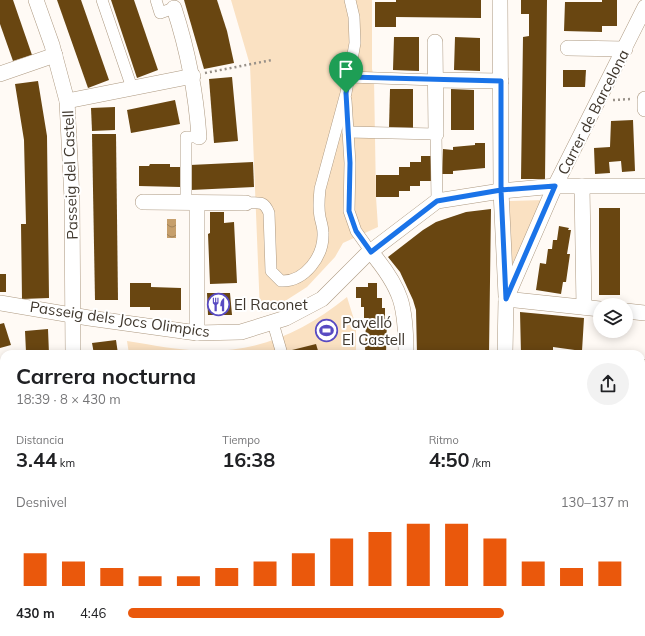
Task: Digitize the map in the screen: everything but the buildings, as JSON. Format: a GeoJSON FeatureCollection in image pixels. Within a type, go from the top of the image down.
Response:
{"type":"FeatureCollection","features":[{"type":"Feature","properties":{"kind":"street","name":"Passeig del Castell"},"geometry":{"type":"LineString","coordinates":[[36,0],[55,55],[67,101],[72,199],[73,350]]}},
{"type":"Feature","properties":{"kind":"street"},"geometry":{"type":"LineString","coordinates":[[102,0],[132,88]]}},
{"type":"Feature","properties":{"kind":"street"},"geometry":{"type":"LineString","coordinates":[[156,0],[160,13],[174,8],[193,76],[197,106],[199,137],[186,137],[191,203],[197,333]]}},
{"type":"Feature","properties":{"kind":"street"},"geometry":{"type":"LineString","coordinates":[[143,202],[263,203],[266,205],[269,213],[271,271],[281,281],[291,282],[303,276],[315,261],[322,244],[324,232],[320,218],[320,189],[346,93],[355,43],[354,17],[350,0]]}},
{"type":"Feature","properties":{"kind":"street"},"geometry":{"type":"LineString","coordinates":[[500,0],[501,190],[506,299],[593,308]]}},
{"type":"Feature","properties":{"kind":"street","name":"Carrer de Barcelona"},"geometry":{"type":"LineString","coordinates":[[505,350],[506,299],[555,186],[600,100],[645,7]]}},
{"type":"Feature","properties":{"kind":"street"},"geometry":{"type":"LineString","coordinates":[[435,42],[437,201]]}},
{"type":"Feature","properties":{"kind":"street"},"geometry":{"type":"LineString","coordinates":[[568,48],[625,49]]}},
{"type":"Feature","properties":{"kind":"street"},"geometry":{"type":"LineString","coordinates":[[0,74],[55,55]]}},
{"type":"Feature","properties":{"kind":"street"},"geometry":{"type":"LineString","coordinates":[[67,101],[193,76]]}},
{"type":"Feature","properties":{"kind":"street"},"geometry":{"type":"LineString","coordinates":[[349,77],[501,81]]}},
{"type":"Feature","properties":{"kind":"street"},"geometry":{"type":"LineString","coordinates":[[346,93],[349,211],[356,231],[385,268],[400,294],[405,312],[406,350]]}},
{"type":"Feature","properties":{"kind":"street"},"geometry":{"type":"LineString","coordinates":[[645,99],[645,109]]}},
{"type":"Feature","properties":{"kind":"street"},"geometry":{"type":"LineString","coordinates":[[348,132],[436,134]]}},
{"type":"Feature","properties":{"kind":"street","name":"Passeig dels Jocs Olimpics"},"geometry":{"type":"LineString","coordinates":[[0,303],[197,333],[241,332],[286,318],[322,299],[371,252],[437,201],[501,190],[555,186],[645,186]]}},
{"type":"Feature","properties":{"kind":"street"},"geometry":{"type":"LineString","coordinates":[[582,186],[584,307]]}},
{"type":"Feature","properties":{"kind":"street"},"geometry":{"type":"LineString","coordinates":[[633,312],[645,313]]}},
{"type":"Feature","properties":{"kind":"street"},"geometry":{"type":"LineString","coordinates":[[273,323],[281,350]]}},
{"type":"Feature","properties":{"kind":"path"},"geometry":{"type":"LineString","coordinates":[[193,76],[272,60]]}},
{"type":"Feature","properties":{"kind":"path"},"geometry":{"type":"LineString","coordinates":[[600,100],[645,99]]}},
{"type":"Feature","properties":{"kind":"shaded area"},"geometry":{"type":"Polygon","coordinates":[[[231,0],[372,0],[372,69],[374,78],[378,227],[343,243],[335,257],[307,287],[282,303],[260,312],[250,65],[231,0]]]}},
{"type":"Feature","properties":{"kind":"shaded area"},"geometry":{"type":"Polygon","coordinates":[[[544,200],[510,269],[509,201],[544,200]]]}},
{"type":"Feature","properties":{"kind":"shaded area","name":"Pavelló El Castell"},"geometry":{"type":"Polygon","coordinates":[[[347,297],[356,326],[356,350],[224,350],[244,348],[280,338],[297,330],[331,309],[347,297]]]}},
{"type":"Feature","properties":{"kind":"shaded area","name":"Pavelló El Castell"},"geometry":{"type":"Polygon","coordinates":[[[127,341],[194,350],[128,350],[127,341]]]}},
{"type":"Feature","properties":{"kind":"water"},"geometry":{"type":"Polygon","coordinates":[[[167,219],[176,219],[176,238],[167,238],[167,219]]]}},
{"type":"Feature","properties":{"kind":"place","name":"El Raconet"},"geometry":{"type":"Point","coordinates":[219,304]}},
{"type":"Feature","properties":{"kind":"place","name":"Pavelló El Castell"},"geometry":{"type":"Point","coordinates":[326,331]}},
{"type":"Feature","properties":{"kind":"route"},"geometry":{"type":"LineString","coordinates":[[346,93],[349,77],[501,81],[501,190],[555,186],[506,299],[501,190],[437,201],[371,252],[356,231],[349,211],[350,163],[346,93]]}}]}
